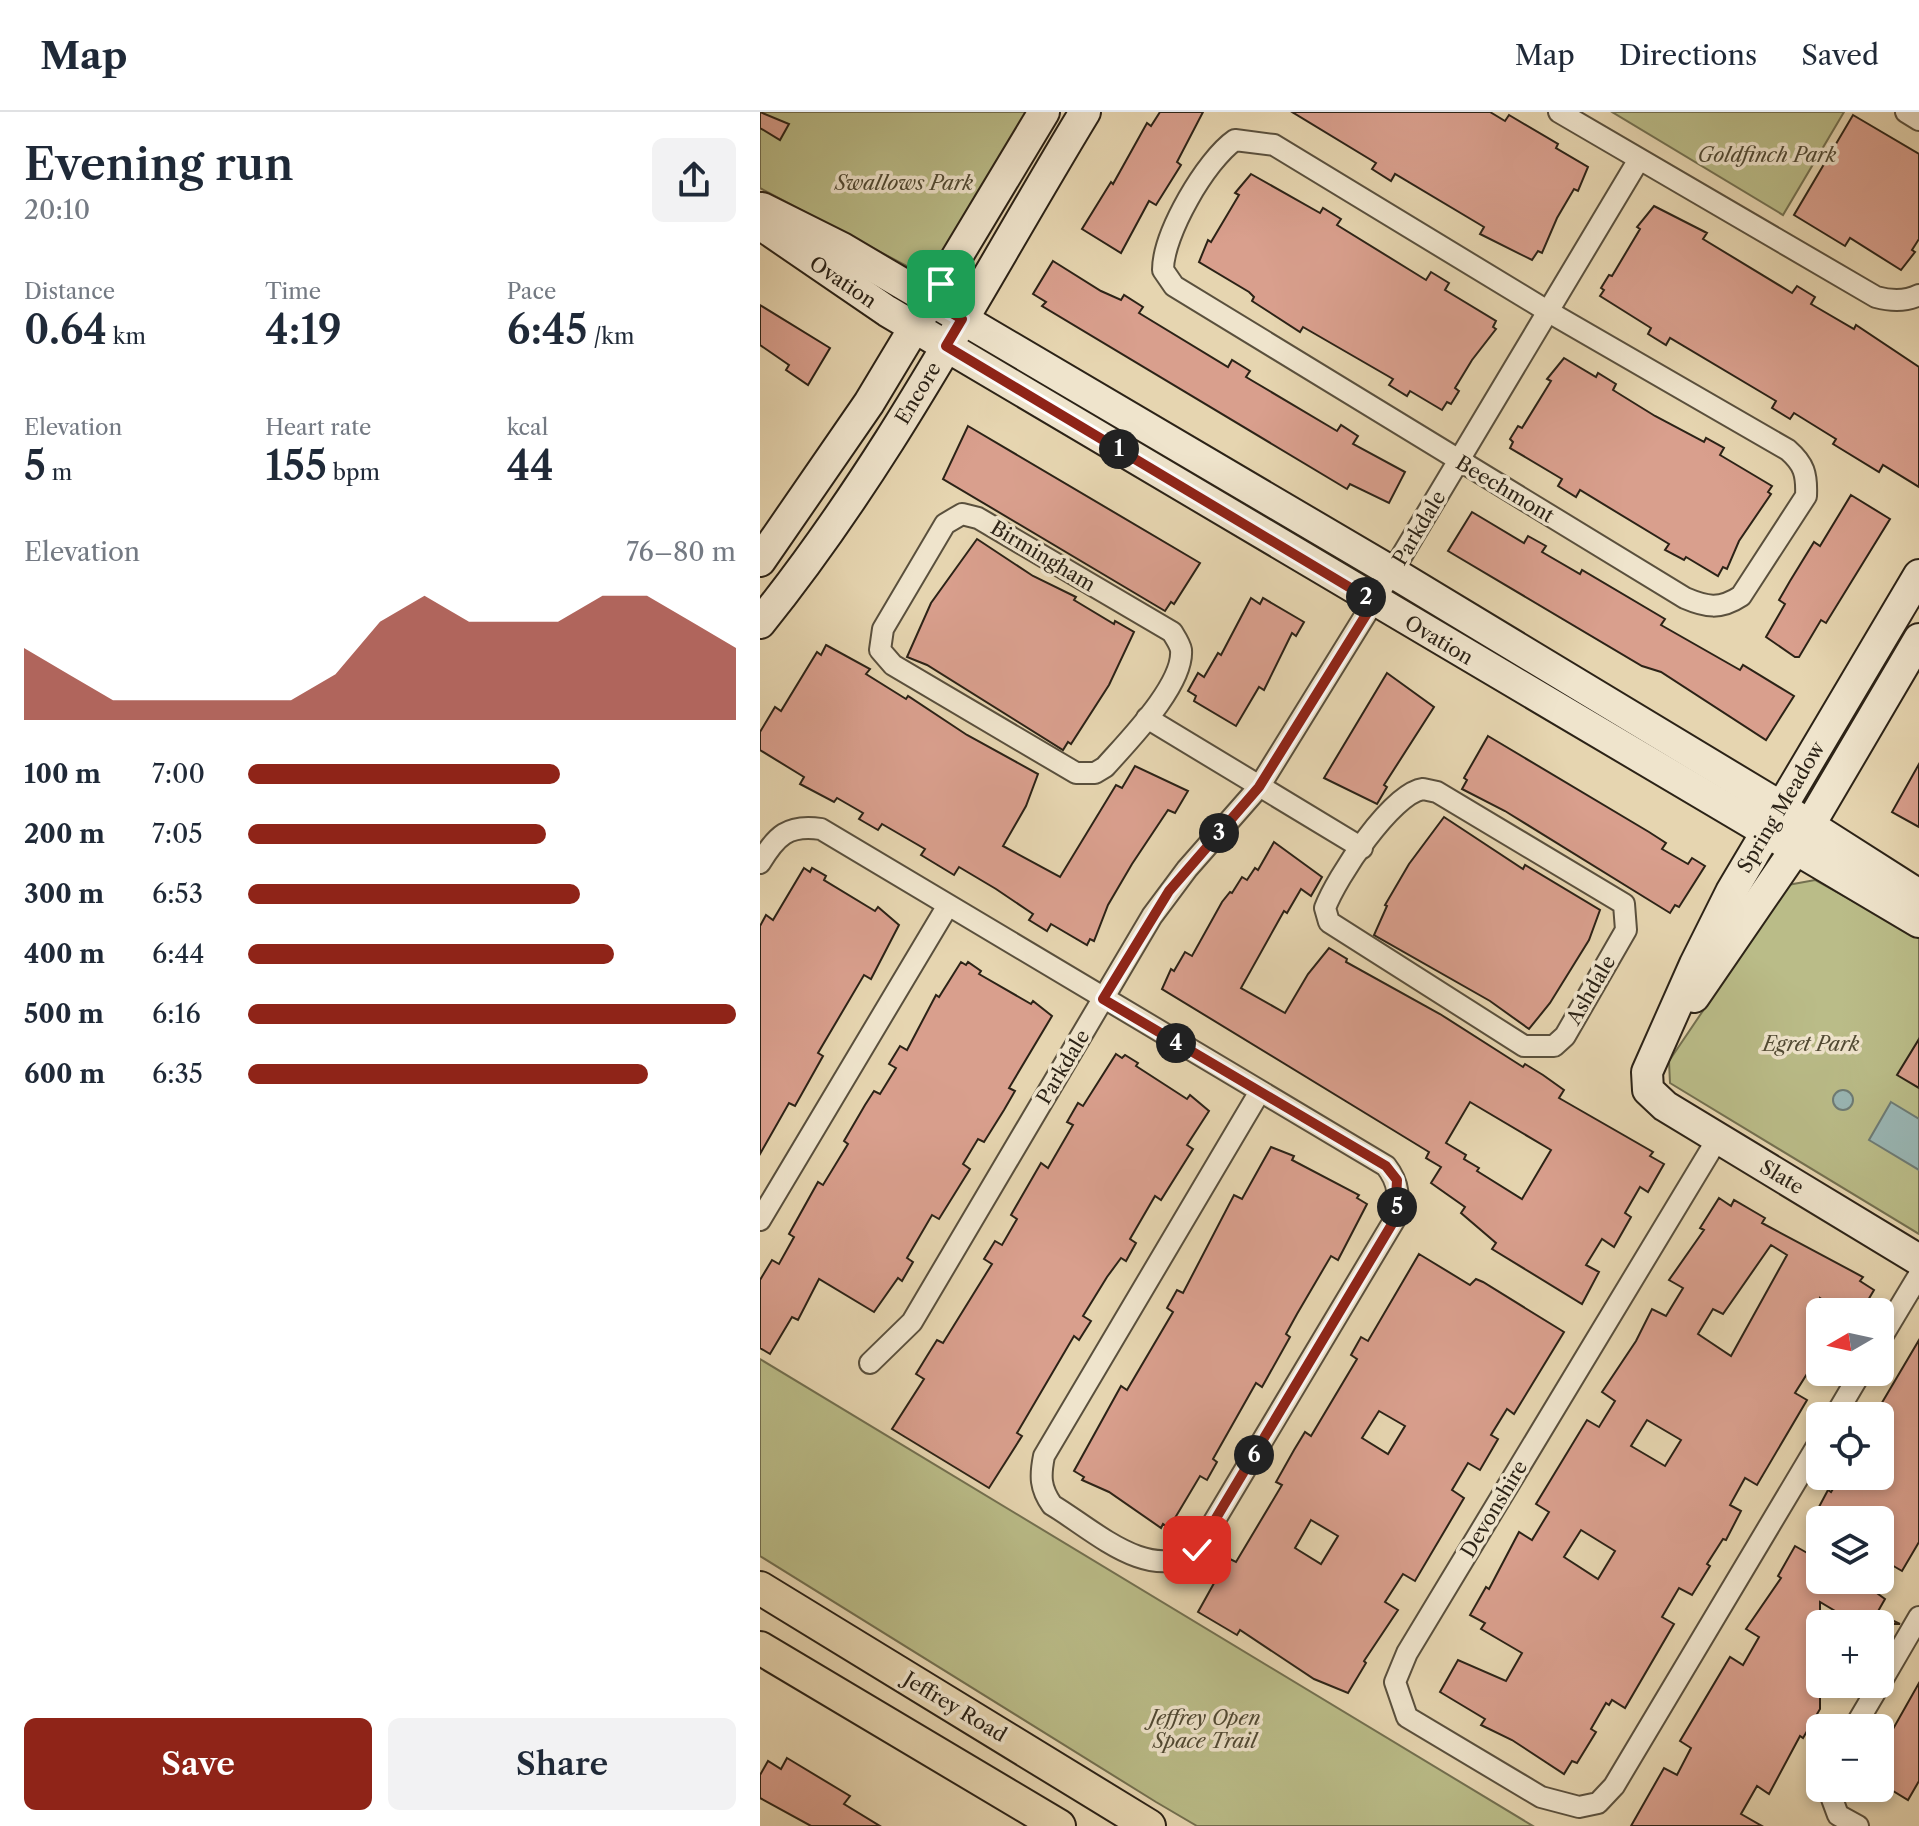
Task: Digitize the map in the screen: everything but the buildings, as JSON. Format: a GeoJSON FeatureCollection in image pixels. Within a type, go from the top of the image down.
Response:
{"type":"FeatureCollection","features":[{"type":"Feature","properties":{"kind":"main road","name":"Jeffrey Road"},"geometry":{"type":"LineString","coordinates":[[760,1588],[1149,1826]]}},
{"type":"Feature","properties":{"kind":"main road"},"geometry":{"type":"LineString","coordinates":[[760,1648],[1059,1826]]}},
{"type":"Feature","properties":{"kind":"street","name":"Encore"},"geometry":{"type":"LineString","coordinates":[[760,561],[853,428],[1044,112]]}},
{"type":"Feature","properties":{"kind":"street","name":"Encore"},"geometry":{"type":"LineString","coordinates":[[760,623],[807,565],[868,477],[1085,112]]}},
{"type":"Feature","properties":{"kind":"street"},"geometry":{"type":"LineString","coordinates":[[1559,112],[1638,161],[1876,297],[1890,301],[1910,300],[1919,295]]}},
{"type":"Feature","properties":{"kind":"street"},"geometry":{"type":"LineString","coordinates":[[1906,112],[1919,120]]}},
{"type":"Feature","properties":{"kind":"street","name":"Beechmont"},"geometry":{"type":"LineString","coordinates":[[1235,140],[1254,140],[1274,145],[1549,312],[1788,450],[1802,463],[1807,477],[1806,496],[1741,596],[1724,605],[1707,607],[1685,598],[1174,286],[1163,270],[1163,255],[1169,236],[1220,150],[1235,140]]}},
{"type":"Feature","properties":{"kind":"street","name":"Parkdale"},"geometry":{"type":"LineString","coordinates":[[870,1363],[912,1322],[1169,891],[1259,787],[1374,602],[1638,161]]}},
{"type":"Feature","properties":{"kind":"street","name":"Ovation"},"geometry":{"type":"LineString","coordinates":[[760,207],[842,248],[1392,572],[1781,807],[1802,838],[1919,922]]}},
{"type":"Feature","properties":{"kind":"street","name":"Ovation"},"geometry":{"type":"LineString","coordinates":[[760,224],[914,327],[1766,833],[1802,838],[1919,895]]}},
{"type":"Feature","properties":{"kind":"street","name":"Birmingham"},"geometry":{"type":"LineString","coordinates":[[962,514],[978,518],[1172,632],[1181,649],[1178,668],[1147,718],[1105,767],[1095,773],[1076,773],[893,665],[880,650],[883,629],[945,524],[962,514]]}},
{"type":"Feature","properties":{"kind":"street","name":"Spring Meadow"},"geometry":{"type":"LineString","coordinates":[[1648,1090],[1647,1072],[1657,1047],[1731,892],[1919,575]]}},
{"type":"Feature","properties":{"kind":"street","name":"Spring Meadow"},"geometry":{"type":"LineString","coordinates":[[1657,1047],[1723,958],[1802,838],[1919,639]]}},
{"type":"Feature","properties":{"kind":"street"},"geometry":{"type":"LineString","coordinates":[[1147,718],[1362,848]]}},
{"type":"Feature","properties":{"kind":"street","name":"Ashdale"},"geometry":{"type":"LineString","coordinates":[[1412,791],[1437,792],[1624,904],[1626,930],[1565,1036],[1554,1046],[1524,1046],[1329,922],[1325,908],[1331,892],[1362,848],[1397,802],[1412,791]]}},
{"type":"Feature","properties":{"kind":"street"},"geometry":{"type":"LineString","coordinates":[[760,863],[774,840],[787,829],[821,829],[947,907],[1386,1166],[1397,1180],[1395,1219],[1197,1550],[1173,1561],[1146,1562],[1052,1505],[1043,1492],[1040,1475],[1044,1456],[1259,1093]]}},
{"type":"Feature","properties":{"kind":"street"},"geometry":{"type":"LineString","coordinates":[[760,1220],[947,907]]}},
{"type":"Feature","properties":{"kind":"street","name":"Slate"},"geometry":{"type":"LineString","coordinates":[[1648,1090],[1665,1106],[1919,1260]]}},
{"type":"Feature","properties":{"kind":"street","name":"Devonshire"},"geometry":{"type":"LineString","coordinates":[[1718,1138],[1407,1653],[1395,1682],[1407,1717],[1541,1797],[1579,1807],[1598,1803],[1614,1786],[1806,1464]]}},
{"type":"Feature","properties":{"kind":"street"},"geometry":{"type":"LineString","coordinates":[[1894,1317],[1919,1275]]}},
{"type":"Feature","properties":{"kind":"street"},"geometry":{"type":"LineString","coordinates":[[1894,1663],[1916,1630]]}},
{"type":"Feature","properties":{"kind":"street"},"geometry":{"type":"LineString","coordinates":[[1833,1802],[1838,1815],[1858,1826]]}},
{"type":"Feature","properties":{"kind":"green space","name":"Swallows Park"},"geometry":{"type":"Polygon","coordinates":[[[760,112],[1031,112],[938,267],[916,271],[760,188],[760,112]]]}},
{"type":"Feature","properties":{"kind":"green space","name":"Goldfinch Park"},"geometry":{"type":"Polygon","coordinates":[[[1612,112],[1844,112],[1783,215],[1612,112]]]}},
{"type":"Feature","properties":{"kind":"green space","name":"Egret Park"},"geometry":{"type":"Polygon","coordinates":[[[1815,880],[1919,938],[1919,1234],[1670,1083],[1669,1061],[1788,885],[1815,880]]]}},
{"type":"Feature","properties":{"kind":"green space","name":"Jeffrey Open Space Trail"},"geometry":{"type":"Polygon","coordinates":[[[760,1359],[1533,1826],[1197,1826],[1156,1802],[760,1556],[760,1359]]]}},
{"type":"Feature","properties":{"kind":"water"},"geometry":{"type":"Polygon","coordinates":[[[1843,1090],[1850,1093],[1853,1100],[1850,1107],[1843,1110],[1836,1107],[1833,1100],[1836,1093],[1843,1090]]]}},
{"type":"Feature","properties":{"kind":"water"},"geometry":{"type":"Polygon","coordinates":[[[1891,1102],[1919,1119],[1919,1170],[1869,1140],[1891,1102]]]}},
{"type":"Feature","properties":{"kind":"route"},"geometry":{"type":"LineString","coordinates":[[941,284],[931,301],[962,319],[946,346],[1374,602],[1259,787],[1169,891],[1103,999],[1386,1166],[1397,1180],[1399,1199],[1395,1219],[1197,1550]]}}]}
